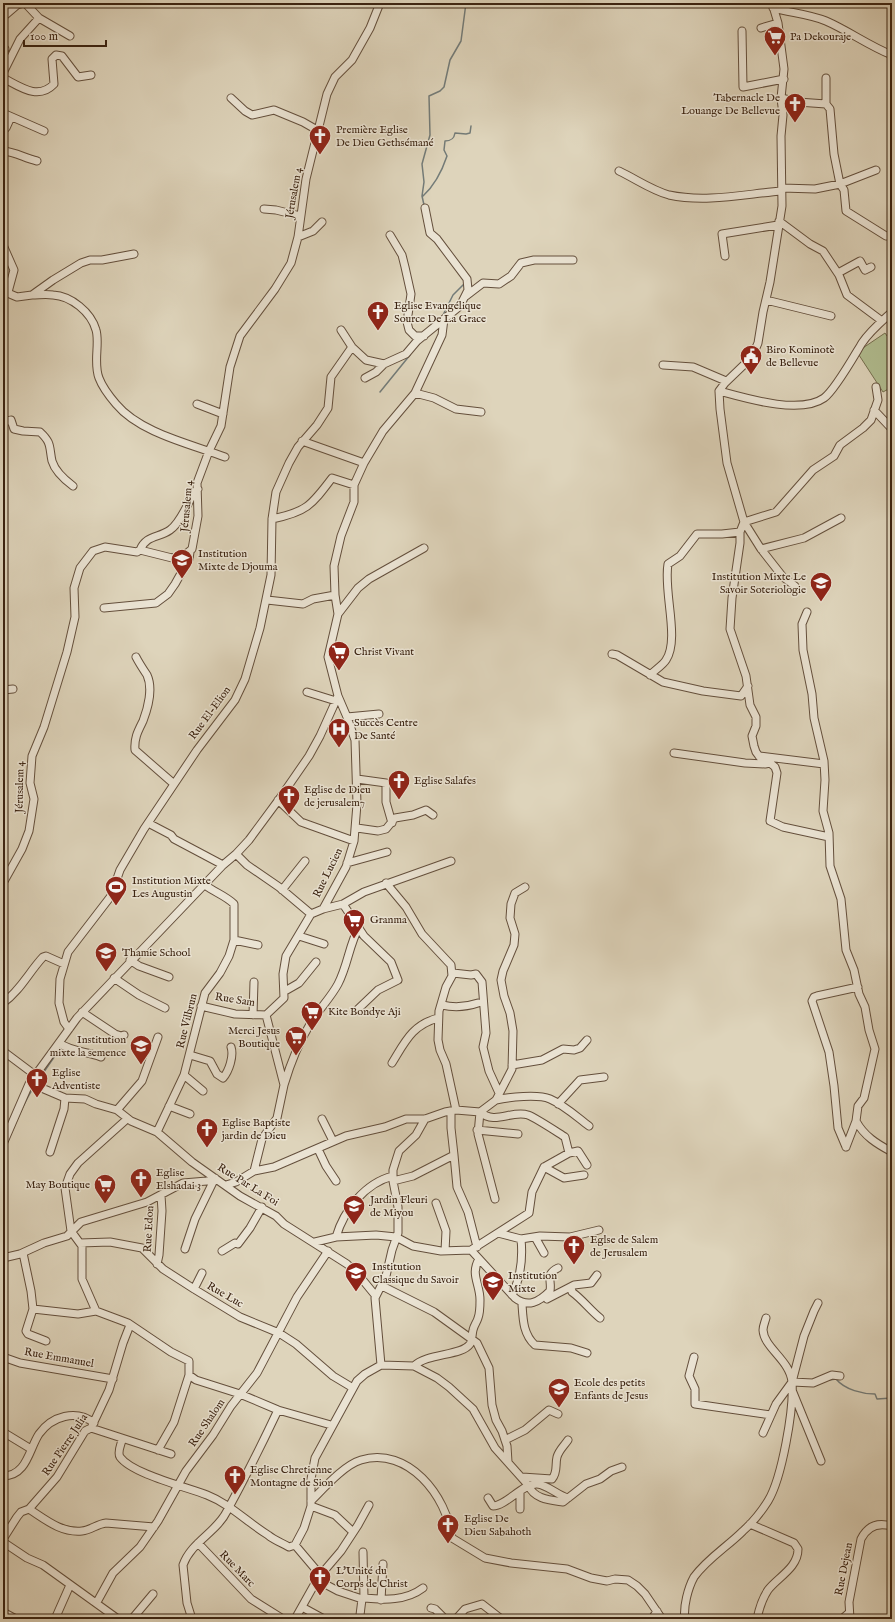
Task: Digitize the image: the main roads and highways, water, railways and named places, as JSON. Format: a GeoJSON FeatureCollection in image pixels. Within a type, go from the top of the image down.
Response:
{"type":"FeatureCollection","features":[{"type":"Feature","properties":{"kind":"waterway"},"geometry":{"type":"LineString","coordinates":[[424,205],[422,196],[424,182],[422,164],[430,135],[429,96],[440,91],[444,87],[450,60],[461,41],[466,3]]}},
{"type":"Feature","properties":{"kind":"waterway"},"geometry":{"type":"LineString","coordinates":[[423,196],[435,182],[445,162],[447,156],[444,150],[445,141],[452,139],[455,133],[470,133],[471,126]]}},
{"type":"Feature","properties":{"kind":"waterway"},"geometry":{"type":"LineString","coordinates":[[442,317],[453,295],[464,284]]}},
{"type":"Feature","properties":{"kind":"waterway"},"geometry":{"type":"LineString","coordinates":[[380,392],[410,355]]}},
{"type":"Feature","properties":{"kind":"waterway"},"geometry":{"type":"LineString","coordinates":[[37,1082],[61,1047]]}},
{"type":"Feature","properties":{"kind":"waterway"},"geometry":{"type":"LineString","coordinates":[[3,1150],[25,1101],[34,1087]]}},
{"type":"Feature","properties":{"kind":"waterway"},"geometry":{"type":"LineString","coordinates":[[829,1380],[836,1379],[844,1386],[854,1391],[875,1394],[877,1399],[892,1398]]}},
{"type":"Feature","properties":{"kind":"place","name":"Pa Dekouraje"},"geometry":{"type":"Point","coordinates":[775,56]}},
{"type":"Feature","properties":{"kind":"place","name":"Tabernacle De Louange De Bellevue"},"geometry":{"type":"Point","coordinates":[795,124]}},
{"type":"Feature","properties":{"kind":"place","name":"Première Eglise De Dieu Gethsémané"},"geometry":{"type":"Point","coordinates":[320,156]}},
{"type":"Feature","properties":{"kind":"place","name":"Eglise Evangélique Source De La Grace"},"geometry":{"type":"Point","coordinates":[378,332]}},
{"type":"Feature","properties":{"kind":"place","name":"Biro Kominotè de Bellevue"},"geometry":{"type":"Point","coordinates":[751,376]}},
{"type":"Feature","properties":{"kind":"place","name":"Institution Mixte de Djouma"},"geometry":{"type":"Point","coordinates":[182,580]}},
{"type":"Feature","properties":{"kind":"place","name":"Institution Mixte Le Savoir Soteriologie"},"geometry":{"type":"Point","coordinates":[821,602]}},
{"type":"Feature","properties":{"kind":"place","name":"Christ Vivant"},"geometry":{"type":"Point","coordinates":[339,672]}},
{"type":"Feature","properties":{"kind":"place","name":"Succès Centre De Santé"},"geometry":{"type":"Point","coordinates":[339,748]}},
{"type":"Feature","properties":{"kind":"place","name":"Eglise Salafes"},"geometry":{"type":"Point","coordinates":[399,800]}},
{"type":"Feature","properties":{"kind":"place","name":"Eglise de Dieu de jerusalem7"},"geometry":{"type":"Point","coordinates":[289,816]}},
{"type":"Feature","properties":{"kind":"place","name":"Institution Mixte Les Augustin"},"geometry":{"type":"Point","coordinates":[116,906]}},
{"type":"Feature","properties":{"kind":"place","name":"Granma"},"geometry":{"type":"Point","coordinates":[354,940]}},
{"type":"Feature","properties":{"kind":"place","name":"Thamie School"},"geometry":{"type":"Point","coordinates":[106,972]}},
{"type":"Feature","properties":{"kind":"place","name":"Kite Bondye Aji"},"geometry":{"type":"Point","coordinates":[312,1032]}},
{"type":"Feature","properties":{"kind":"place","name":"Merci Jesus Boutique"},"geometry":{"type":"Point","coordinates":[296,1056]}},
{"type":"Feature","properties":{"kind":"place","name":"Institution mixte la semence"},"geometry":{"type":"Point","coordinates":[141,1066]}},
{"type":"Feature","properties":{"kind":"place","name":"Eglise Adventiste"},"geometry":{"type":"Point","coordinates":[37,1098]}},
{"type":"Feature","properties":{"kind":"place","name":"Eglise Baptiste jardin de Dieu"},"geometry":{"type":"Point","coordinates":[207,1148]}},
{"type":"Feature","properties":{"kind":"place","name":"Eglise Elshadai 3"},"geometry":{"type":"Point","coordinates":[141,1198]}},
{"type":"Feature","properties":{"kind":"place","name":"May Boutique"},"geometry":{"type":"Point","coordinates":[105,1204]}},
{"type":"Feature","properties":{"kind":"place","name":"Jardin Fleuri de Miyou"},"geometry":{"type":"Point","coordinates":[354,1226]}},
{"type":"Feature","properties":{"kind":"place","name":"Eglse de Salem de Jerusalem"},"geometry":{"type":"Point","coordinates":[574,1266]}},
{"type":"Feature","properties":{"kind":"place","name":"Institution Classique du Savoir"},"geometry":{"type":"Point","coordinates":[356,1292]}},
{"type":"Feature","properties":{"kind":"place","name":"Institution Mixte"},"geometry":{"type":"Point","coordinates":[493,1302]}},
{"type":"Feature","properties":{"kind":"place","name":"Ecole des petits Enfants de Jesus"},"geometry":{"type":"Point","coordinates":[559,1408]}},
{"type":"Feature","properties":{"kind":"place","name":"Eglise Chretienne Montagne de Sion"},"geometry":{"type":"Point","coordinates":[235,1496]}},
{"type":"Feature","properties":{"kind":"place","name":"Eglise De Dieu Sabahoth"},"geometry":{"type":"Point","coordinates":[448,1544]}},
{"type":"Feature","properties":{"kind":"place","name":"L'Unité du Corps de Christ"},"geometry":{"type":"Point","coordinates":[320,1596]}}]}
